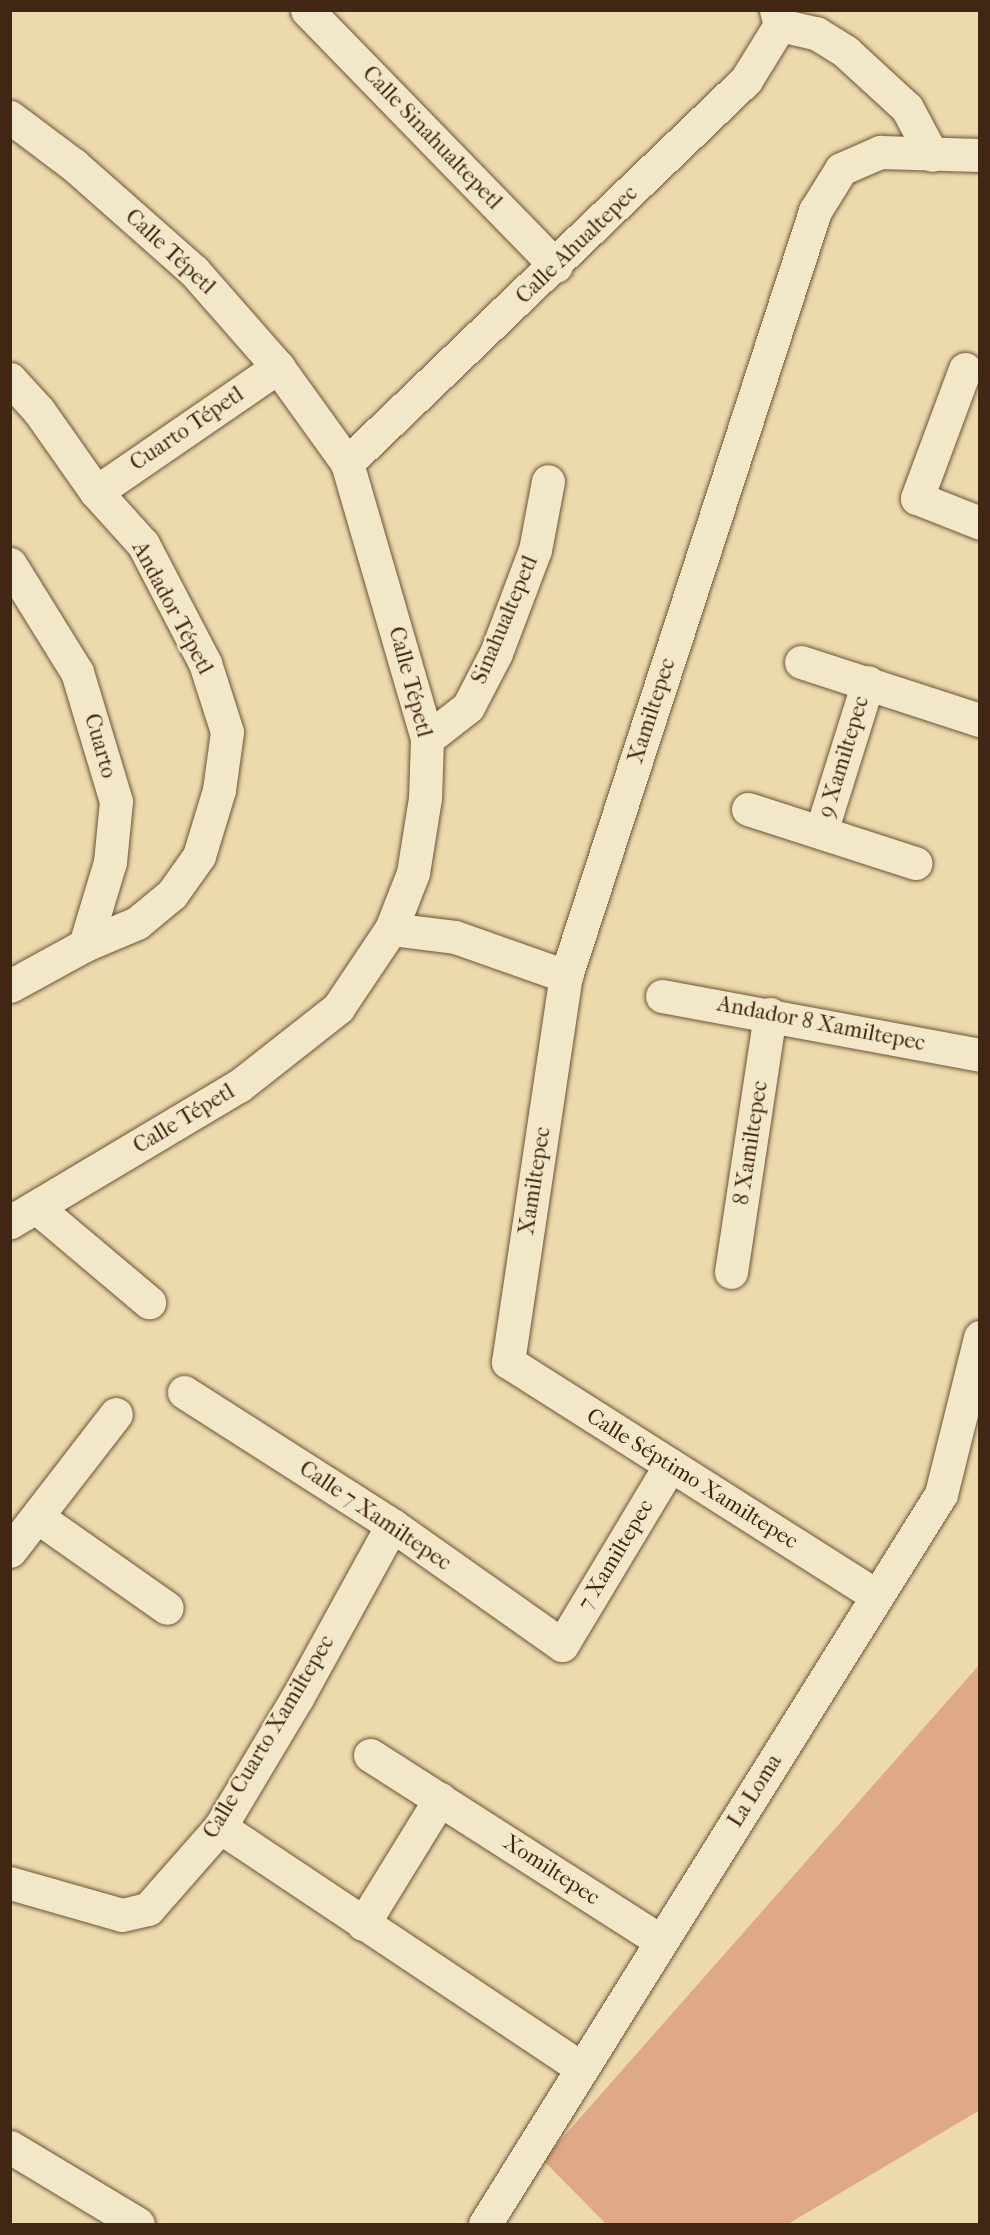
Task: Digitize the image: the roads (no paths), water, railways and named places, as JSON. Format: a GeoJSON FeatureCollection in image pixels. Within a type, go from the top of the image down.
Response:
{"type":"FeatureCollection","features":[{"type":"Feature","properties":{"kind":"street","name":"Calle Sinahualtepetl"},"geometry":{"type":"LineString","coordinates":[[307,10],[556,266]]}},
{"type":"Feature","properties":{"kind":"street","name":"Calle Ahualtepec"},"geometry":{"type":"LineString","coordinates":[[347,463],[556,266],[746,80],[778,18]]}},
{"type":"Feature","properties":{"kind":"street"},"geometry":{"type":"LineString","coordinates":[[778,18],[816,33],[846,52],[907,108],[932,155]]}},
{"type":"Feature","properties":{"kind":"street","name":"Calle Tépetl"},"geometry":{"type":"LineString","coordinates":[[10,117],[74,165],[194,271],[278,367],[347,463],[428,739],[425,798],[413,873],[392,929],[338,1008],[240,1085],[23,1214],[149,1302]]}},
{"type":"Feature","properties":{"kind":"street","name":"Xamiltepec"},"geometry":{"type":"LineString","coordinates":[[508,1362],[566,976],[815,211],[841,169],[880,152],[980,155]]}},
{"type":"Feature","properties":{"kind":"street","name":"Cuarto Tépetl"},"geometry":{"type":"LineString","coordinates":[[96,492],[278,367]]}},
{"type":"Feature","properties":{"kind":"street"},"geometry":{"type":"LineString","coordinates":[[964,369],[917,498],[980,523]]}},
{"type":"Feature","properties":{"kind":"street","name":"Andador Tépetl"},"geometry":{"type":"LineString","coordinates":[[10,379],[39,411],[96,492],[143,544],[205,663],[227,732],[219,790],[199,856],[172,894],[137,923],[85,945],[10,986]]}},
{"type":"Feature","properties":{"kind":"street","name":"Sinahualtepetl"},"geometry":{"type":"LineString","coordinates":[[428,739],[468,707],[496,653],[535,550],[548,481]]}},
{"type":"Feature","properties":{"kind":"street","name":"Cuarto"},"geometry":{"type":"LineString","coordinates":[[10,564],[77,672],[116,801],[110,862],[85,945]]}},
{"type":"Feature","properties":{"kind":"street"},"geometry":{"type":"LineString","coordinates":[[801,662],[980,720]]}},
{"type":"Feature","properties":{"kind":"street","name":"9 Xamiltepec"},"geometry":{"type":"LineString","coordinates":[[821,832],[868,682]]}},
{"type":"Feature","properties":{"kind":"street","name":"9 Xamiltepec"},"geometry":{"type":"LineString","coordinates":[[748,809],[915,863]]}},
{"type":"Feature","properties":{"kind":"street"},"geometry":{"type":"LineString","coordinates":[[392,929],[455,937],[566,976]]}},
{"type":"Feature","properties":{"kind":"street","name":"Andador 8 Xamiltepec"},"geometry":{"type":"LineString","coordinates":[[662,996],[771,1014],[980,1054]]}},
{"type":"Feature","properties":{"kind":"street","name":"8 Xamiltepec"},"geometry":{"type":"LineString","coordinates":[[730,1272],[771,1014]]}},
{"type":"Feature","properties":{"kind":"street","name":"La Loma"},"geometry":{"type":"LineString","coordinates":[[485,2224],[941,1494],[980,1337]]}},
{"type":"Feature","properties":{"kind":"street","name":"Calle Séptimo Xamiltepec"},"geometry":{"type":"LineString","coordinates":[[508,1362],[877,1596]]}},
{"type":"Feature","properties":{"kind":"street","name":"Calle 7 Xamiltepec"},"geometry":{"type":"LineString","coordinates":[[184,1392],[392,1525],[562,1645]]}},
{"type":"Feature","properties":{"kind":"street"},"geometry":{"type":"LineString","coordinates":[[10,1551],[39,1518],[117,1414]]}},
{"type":"Feature","properties":{"kind":"street","name":"7 Xamiltepec"},"geometry":{"type":"LineString","coordinates":[[562,1645],[670,1465]]}},
{"type":"Feature","properties":{"kind":"street"},"geometry":{"type":"LineString","coordinates":[[39,1518],[167,1608]]}},
{"type":"Feature","properties":{"kind":"street","name":"Calle Cuarto Xamiltepec"},"geometry":{"type":"LineString","coordinates":[[10,1883],[122,1916],[148,1910],[219,1827],[297,1698],[392,1525]]}},
{"type":"Feature","properties":{"kind":"street","name":"Xomiltepec"},"geometry":{"type":"LineString","coordinates":[[370,1755],[661,1941]]}},
{"type":"Feature","properties":{"kind":"street"},"geometry":{"type":"LineString","coordinates":[[363,1923],[440,1799]]}},
{"type":"Feature","properties":{"kind":"street"},"geometry":{"type":"LineString","coordinates":[[219,1827],[582,2068]]}},
{"type":"Feature","properties":{"kind":"street"},"geometry":{"type":"LineString","coordinates":[[10,2147],[138,2224]]}}]}
